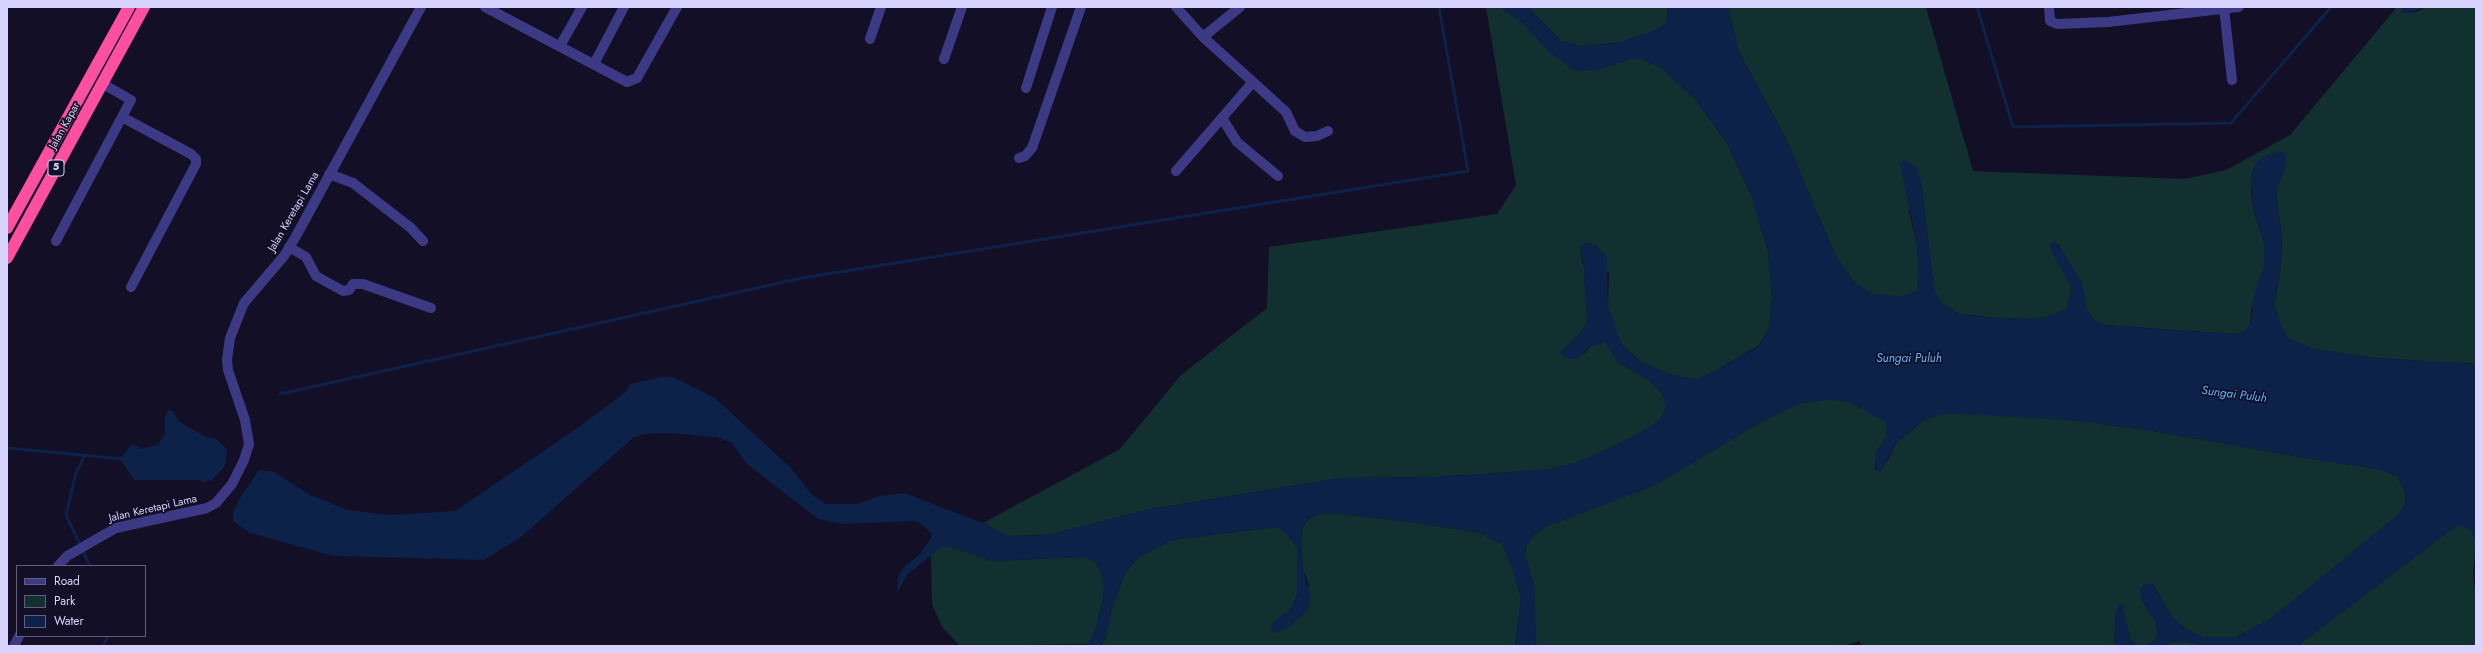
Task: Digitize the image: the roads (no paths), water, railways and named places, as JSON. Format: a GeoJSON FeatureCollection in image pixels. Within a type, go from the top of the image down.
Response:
{"type":"FeatureCollection","features":[{"type":"Feature","properties":{"kind":"highway","name":"Jalan Kapar"},"geometry":{"type":"LineString","coordinates":[[7,228],[128,7]]}},
{"type":"Feature","properties":{"kind":"highway","name":"Jalan Kapar"},"geometry":{"type":"LineString","coordinates":[[7,258],[144,7]]}},
{"type":"Feature","properties":{"kind":"street","name":"Jalan Keretapi Lama"},"geometry":{"type":"LineString","coordinates":[[59,565],[67,556],[116,528],[208,508],[226,493],[244,460],[249,444],[245,420],[228,370],[227,360],[230,338],[244,303],[289,247],[420,7]]}},
{"type":"Feature","properties":{"kind":"street"},"geometry":{"type":"LineString","coordinates":[[560,46],[582,7]]}},
{"type":"Feature","properties":{"kind":"street"},"geometry":{"type":"LineString","coordinates":[[594,64],[624,7]]}},
{"type":"Feature","properties":{"kind":"street"},"geometry":{"type":"LineString","coordinates":[[490,8],[627,82],[637,78],[677,7]]}},
{"type":"Feature","properties":{"kind":"street"},"geometry":{"type":"LineString","coordinates":[[870,39],[881,7]]}},
{"type":"Feature","properties":{"kind":"street"},"geometry":{"type":"LineString","coordinates":[[944,59],[962,7]]}},
{"type":"Feature","properties":{"kind":"street"},"geometry":{"type":"LineString","coordinates":[[1026,88],[1052,7]]}},
{"type":"Feature","properties":{"kind":"street"},"geometry":{"type":"LineString","coordinates":[[1019,158],[1026,156],[1032,148],[1081,7]]}},
{"type":"Feature","properties":{"kind":"street"},"geometry":{"type":"LineString","coordinates":[[1176,7],[1203,37],[1286,112],[1295,130],[1305,137],[1317,136],[1328,131]]}},
{"type":"Feature","properties":{"kind":"street"},"geometry":{"type":"LineString","coordinates":[[1203,37],[1240,7]]}},
{"type":"Feature","properties":{"kind":"street"},"geometry":{"type":"LineString","coordinates":[[2048,7],[2050,21],[2057,24],[2108,22],[2239,7]]}},
{"type":"Feature","properties":{"kind":"street"},"geometry":{"type":"LineString","coordinates":[[2224,8],[2232,80]]}},
{"type":"Feature","properties":{"kind":"street"},"geometry":{"type":"LineString","coordinates":[[1176,170],[1253,82]]}},
{"type":"Feature","properties":{"kind":"street"},"geometry":{"type":"LineString","coordinates":[[56,241],[131,100],[103,84]]}},
{"type":"Feature","properties":{"kind":"street"},"geometry":{"type":"LineString","coordinates":[[122,117],[191,154],[196,159],[196,164],[131,287]]}},
{"type":"Feature","properties":{"kind":"street"},"geometry":{"type":"LineString","coordinates":[[1222,118],[1236,142],[1278,176]]}},
{"type":"Feature","properties":{"kind":"street"},"geometry":{"type":"LineString","coordinates":[[329,174],[353,183],[411,228],[423,241]]}},
{"type":"Feature","properties":{"kind":"street"},"geometry":{"type":"LineString","coordinates":[[289,247],[306,257],[316,276],[341,290],[347,291],[353,284],[363,284],[431,308]]}},
{"type":"Feature","properties":{"kind":"street"},"geometry":{"type":"LineString","coordinates":[[14,646],[18,637]]}},
{"type":"Feature","properties":{"kind":"water","name":"Sungai Puluh"},"geometry":{"type":"Polygon","coordinates":[[[1500,7],[1528,7],[1561,41],[1582,46],[1617,43],[1656,30],[1666,23],[1668,7],[1728,7],[1738,50],[1786,139],[1835,255],[1854,282],[1872,294],[1902,297],[1917,291],[1919,276],[1917,244],[1900,164],[1904,160],[1917,168],[1921,180],[1934,291],[1943,304],[1959,314],[1997,318],[2040,319],[2067,309],[2072,288],[2055,258],[2050,245],[2054,241],[2062,250],[2082,283],[2087,310],[2095,321],[2103,325],[2232,334],[2243,332],[2250,326],[2255,291],[2264,266],[2264,242],[2253,209],[2251,175],[2257,162],[2270,154],[2281,151],[2286,154],[2286,166],[2276,191],[2282,237],[2280,274],[2274,305],[2282,328],[2289,339],[2313,349],[2375,358],[2476,364],[2476,542],[2471,530],[2464,526],[2456,526],[2297,646],[2201,646],[2196,643],[2177,641],[2159,646],[2145,646],[2154,641],[2158,629],[2156,622],[2141,599],[2140,589],[2144,584],[2153,584],[2173,619],[2185,628],[2203,637],[2236,637],[2270,619],[2399,514],[2406,502],[2404,489],[2397,476],[2378,469],[2153,431],[2072,420],[1945,413],[1924,420],[1910,431],[1896,443],[1881,471],[1877,471],[1875,461],[1877,451],[1886,437],[1886,422],[1849,402],[1830,399],[1797,404],[1759,423],[1655,485],[1547,526],[1534,535],[1527,544],[1525,555],[1534,586],[1536,646],[1515,646],[1521,598],[1513,569],[1502,544],[1480,533],[1419,523],[1334,513],[1319,514],[1308,519],[1303,527],[1301,541],[1303,569],[1311,601],[1307,611],[1288,628],[1274,633],[1271,632],[1272,623],[1292,608],[1297,595],[1297,547],[1286,533],[1277,527],[1171,540],[1139,557],[1125,573],[1111,611],[1106,637],[1101,645],[1087,646],[1096,628],[1103,598],[1104,586],[1100,569],[1094,561],[1083,557],[992,561],[952,547],[941,547],[907,575],[897,593],[898,576],[905,566],[919,555],[930,540],[932,534],[920,523],[915,521],[842,524],[818,519],[747,464],[732,443],[716,437],[670,433],[645,434],[633,438],[521,537],[484,560],[333,556],[250,533],[233,521],[233,512],[240,498],[259,470],[274,472],[310,495],[348,510],[389,515],[455,511],[576,429],[627,391],[630,384],[662,377],[673,377],[715,398],[791,468],[812,495],[826,504],[857,504],[880,496],[904,493],[983,523],[1007,536],[1048,535],[1151,509],[1341,478],[1436,477],[1544,470],[1576,463],[1633,437],[1659,421],[1666,406],[1662,393],[1646,378],[1619,363],[1605,342],[1591,346],[1576,360],[1564,357],[1560,352],[1579,335],[1587,323],[1584,267],[1580,246],[1588,242],[1596,245],[1607,257],[1608,307],[1622,345],[1641,362],[1669,374],[1695,380],[1715,371],[1759,346],[1769,329],[1772,297],[1768,251],[1752,197],[1728,145],[1696,100],[1662,68],[1642,59],[1630,59],[1597,70],[1574,71],[1550,52],[1523,23],[1500,7]]]}},
{"type":"Feature","properties":{"kind":"water"},"geometry":{"type":"Polygon","coordinates":[[[2402,7],[2426,7],[2408,13],[2402,13],[2402,7]]]}},
{"type":"Feature","properties":{"kind":"water"},"geometry":{"type":"Polygon","coordinates":[[[168,410],[172,411],[180,422],[206,437],[216,439],[227,449],[225,466],[212,480],[205,482],[196,480],[134,480],[120,459],[132,444],[142,449],[158,445],[165,433],[165,418],[168,410]]]}},
{"type":"Feature","properties":{"kind":"water"},"geometry":{"type":"Polygon","coordinates":[[[2119,602],[2124,606],[2123,610],[2131,641],[2138,646],[2114,646],[2116,611],[2119,602]]]}},
{"type":"Feature","properties":{"kind":"waterway"},"geometry":{"type":"LineString","coordinates":[[280,394],[802,278],[1468,171],[1439,7]]}},
{"type":"Feature","properties":{"kind":"waterway"},"geometry":{"type":"LineString","coordinates":[[1977,7],[2013,127],[2231,123],[2331,7]]}},
{"type":"Feature","properties":{"kind":"waterway"},"geometry":{"type":"LineString","coordinates":[[7,448],[123,459]]}},
{"type":"Feature","properties":{"kind":"waterway"},"geometry":{"type":"LineString","coordinates":[[84,457],[76,473],[66,515],[90,565]]}},
{"type":"Feature","properties":{"kind":"waterway"},"geometry":{"type":"LineString","coordinates":[[103,646],[108,637]]}}]}
